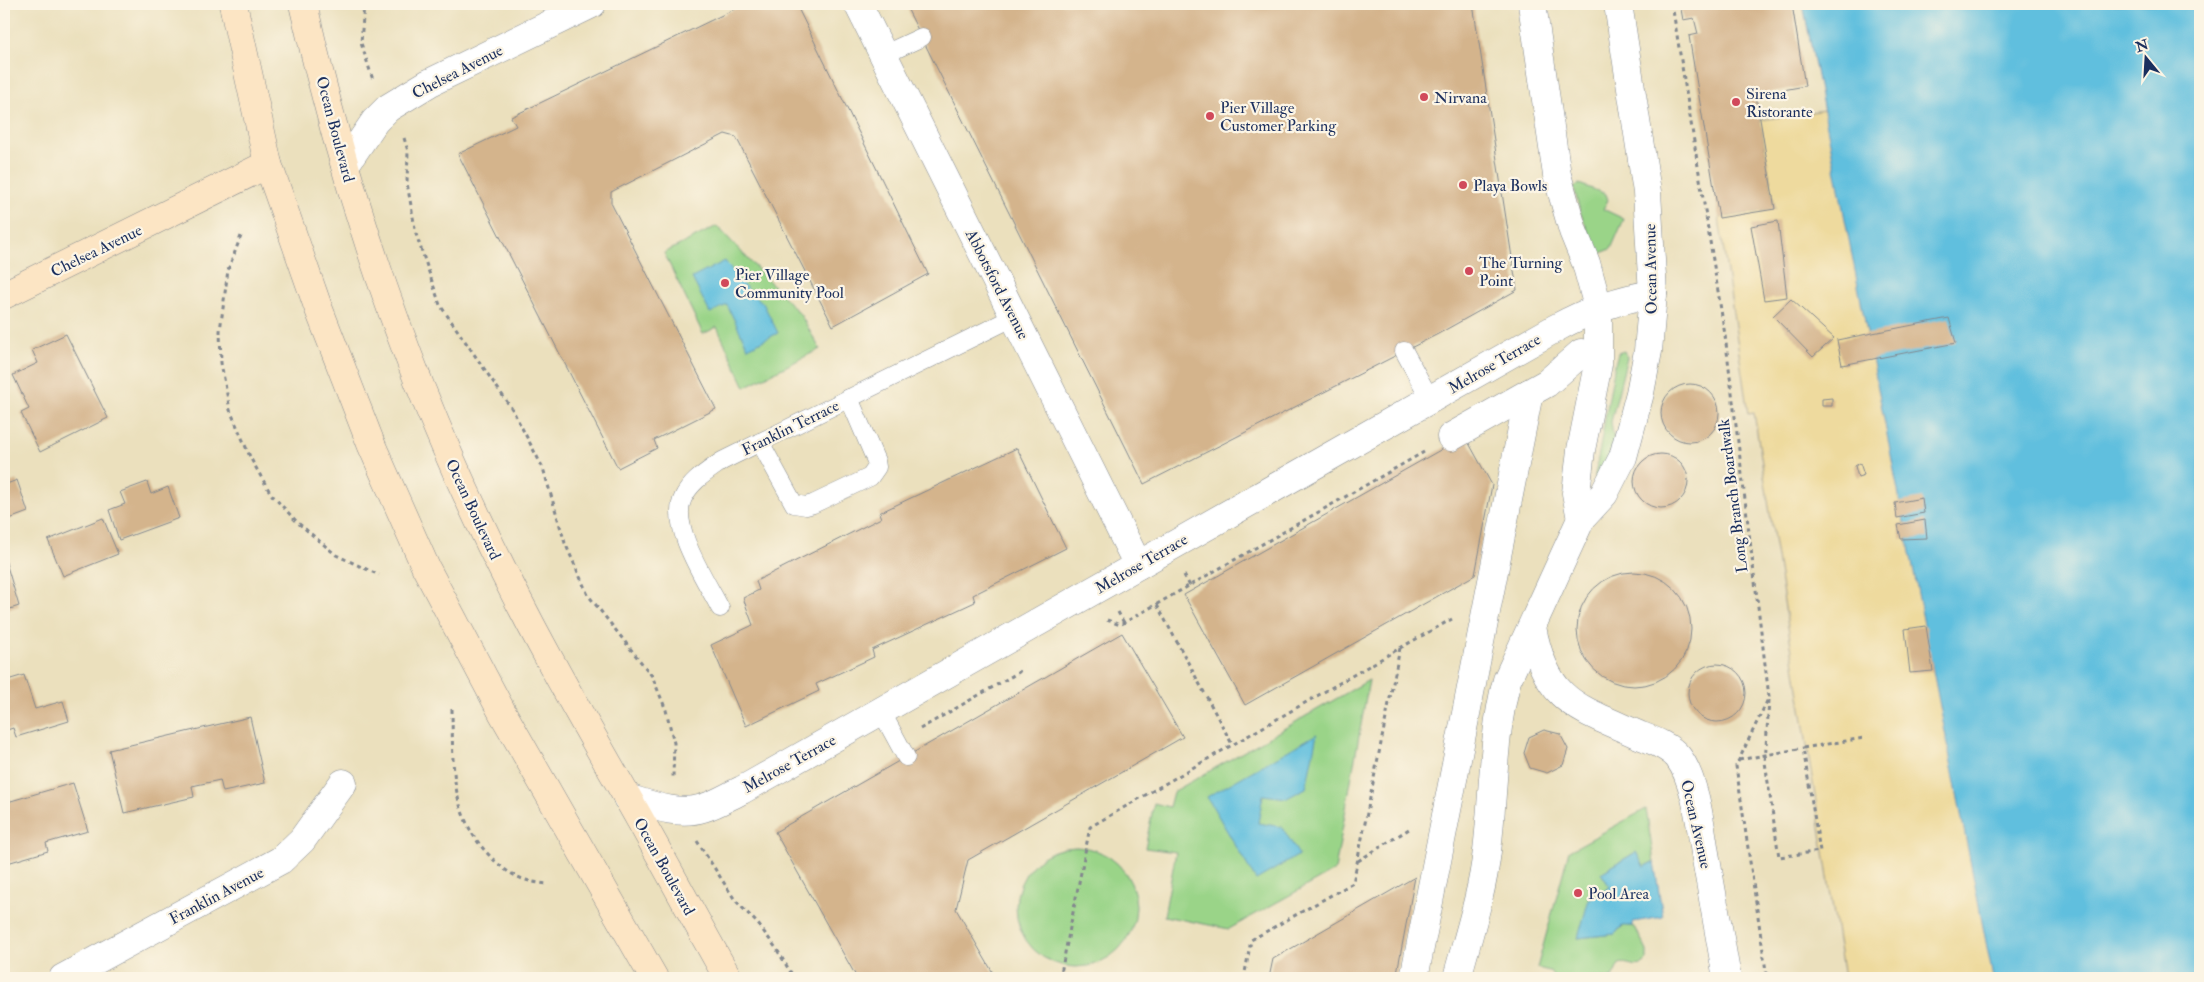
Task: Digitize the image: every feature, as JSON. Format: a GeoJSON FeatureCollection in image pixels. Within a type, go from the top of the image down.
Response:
{"type":"FeatureCollection","features":[{"type":"Feature","properties":{"kind":"main road"},"geometry":{"type":"LineString","coordinates":[[233,4],[268,164],[318,307],[371,444],[426,568],[502,712],[654,978]]}},
{"type":"Feature","properties":{"kind":"main road","name":"Ocean Boulevard"},"geometry":{"type":"LineString","coordinates":[[303,4],[345,165],[399,331],[478,520],[561,683],[628,798],[728,978]]}},
{"type":"Feature","properties":{"kind":"main road","name":"Chelsea Avenue"},"geometry":{"type":"LineString","coordinates":[[4,295],[268,164]]}},
{"type":"Feature","properties":{"kind":"street","name":"Chelsea Avenue"},"geometry":{"type":"LineString","coordinates":[[345,165],[375,121],[388,108],[429,84],[592,4]]}},
{"type":"Feature","properties":{"kind":"street","name":"Abbotsford Avenue"},"geometry":{"type":"LineString","coordinates":[[858,4],[1138,565]]}},
{"type":"Feature","properties":{"kind":"street"},"geometry":{"type":"LineString","coordinates":[[1532,4],[1557,175],[1573,230],[1586,263],[1598,307],[1598,364],[1581,450],[1576,492],[1581,519]]}},
{"type":"Feature","properties":{"kind":"street","name":"Ocean Avenue"},"geometry":{"type":"LineString","coordinates":[[1456,978],[1484,874],[1494,750],[1500,706],[1513,665],[1581,519],[1604,494],[1629,440],[1648,352],[1653,294],[1647,192],[1618,4]]}},
{"type":"Feature","properties":{"kind":"street","name":"Melrose Terrace"},"geometry":{"type":"LineString","coordinates":[[628,798],[674,810],[702,809],[742,790],[1556,328],[1598,307],[1629,297],[1653,294]]}},
{"type":"Feature","properties":{"kind":"street"},"geometry":{"type":"LineString","coordinates":[[1451,437],[1547,383],[1581,353]]}},
{"type":"Feature","properties":{"kind":"street"},"geometry":{"type":"LineString","coordinates":[[1414,978],[1529,393]]}},
{"type":"Feature","properties":{"kind":"street","name":"Ocean Avenue"},"geometry":{"type":"LineString","coordinates":[[1532,627],[1539,659],[1554,687],[1564,698],[1576,707],[1660,744],[1678,757],[1683,766],[1698,816],[1727,978]]}},
{"type":"Feature","properties":{"kind":"street","name":"Franklin Avenue"},"geometry":{"type":"LineString","coordinates":[[64,978],[282,860],[302,840],[343,782]]}},
{"type":"Feature","properties":{"kind":"lane"},"geometry":{"type":"LineString","coordinates":[[883,55],[922,37]]}},
{"type":"Feature","properties":{"kind":"lane","name":"Franklin Terrace"},"geometry":{"type":"LineString","coordinates":[[720,608],[680,523],[682,499],[696,479],[722,461],[1014,317]]}},
{"type":"Feature","properties":{"kind":"lane"},"geometry":{"type":"LineString","coordinates":[[1404,351],[1430,399]]}},
{"type":"Feature","properties":{"kind":"lane"},"geometry":{"type":"LineString","coordinates":[[760,442],[794,504],[806,506],[813,504],[870,477],[877,466],[874,453],[849,398]]}},
{"type":"Feature","properties":{"kind":"lane"},"geometry":{"type":"LineString","coordinates":[[881,711],[902,750]]}},
{"type":"Feature","properties":{"kind":"path"},"geometry":{"type":"LineString","coordinates":[[364,4],[361,43],[375,88]]}},
{"type":"Feature","properties":{"kind":"path","name":"Long Branch Boardwalk"},"geometry":{"type":"LineString","coordinates":[[1672,4],[1725,335],[1769,697],[1765,754],[1779,857],[1820,850],[1803,748]]}},
{"type":"Feature","properties":{"kind":"path"},"geometry":{"type":"LineString","coordinates":[[403,134],[408,151],[406,183],[416,234],[440,305],[512,409],[543,468],[565,543],[588,595],[652,676],[666,710],[674,743],[673,779]]}},
{"type":"Feature","properties":{"kind":"path"},"geometry":{"type":"LineString","coordinates":[[241,236],[228,270],[220,331],[221,363],[230,410],[251,460],[271,494],[298,522],[336,555],[379,575]]}},
{"type":"Feature","properties":{"kind":"path"},"geometry":{"type":"LineString","coordinates":[[1102,618],[1120,625],[1451,437]]}},
{"type":"Feature","properties":{"kind":"path"},"geometry":{"type":"LineString","coordinates":[[1157,605],[1232,744]]}},
{"type":"Feature","properties":{"kind":"path"},"geometry":{"type":"LineString","coordinates":[[1060,978],[1090,827],[1452,618],[1450,628]]}},
{"type":"Feature","properties":{"kind":"path"},"geometry":{"type":"LineString","coordinates":[[1244,978],[1251,940],[1353,883],[1400,648]]}},
{"type":"Feature","properties":{"kind":"path"},"geometry":{"type":"LineString","coordinates":[[902,750],[1019,672],[1022,665]]}},
{"type":"Feature","properties":{"kind":"path"},"geometry":{"type":"LineString","coordinates":[[1767,978],[1736,766],[1769,697]]}},
{"type":"Feature","properties":{"kind":"path"},"geometry":{"type":"LineString","coordinates":[[452,709],[453,764],[457,796],[465,823],[479,845],[502,869],[528,882],[548,884]]}},
{"type":"Feature","properties":{"kind":"path"},"geometry":{"type":"LineString","coordinates":[[1739,760],[1864,738]]}},
{"type":"Feature","properties":{"kind":"path"},"geometry":{"type":"LineString","coordinates":[[1357,861],[1409,830],[1411,821]]}},
{"type":"Feature","properties":{"kind":"path"},"geometry":{"type":"LineString","coordinates":[[694,836],[735,900],[772,942],[794,978]]}},
{"type":"Feature","properties":{"kind":"green space"},"geometry":{"type":"Polygon","coordinates":[[[1579,184],[1606,194],[1608,200],[1603,209],[1624,219],[1611,249],[1598,254],[1580,212],[1574,187],[1579,184]]]}},
{"type":"Feature","properties":{"kind":"green space","name":"Pier Village Community Pool"},"geometry":{"type":"Polygon","coordinates":[[[717,226],[800,314],[820,349],[745,387],[717,327],[703,334],[664,253],[717,226]]]}},
{"type":"Feature","properties":{"kind":"green space"},"geometry":{"type":"Polygon","coordinates":[[[1624,351],[1627,357],[1611,422],[1615,447],[1596,481],[1595,475],[1615,364],[1618,353],[1624,351]]]}},
{"type":"Feature","properties":{"kind":"green space"},"geometry":{"type":"Polygon","coordinates":[[[1369,680],[1335,870],[1229,929],[1164,916],[1176,852],[1145,848],[1154,803],[1169,807],[1173,792],[1369,680]]]}},
{"type":"Feature","properties":{"kind":"green space","name":"Pool Area"},"geometry":{"type":"Polygon","coordinates":[[[1646,809],[1654,862],[1644,867],[1636,852],[1601,873],[1610,887],[1578,938],[1615,934],[1624,925],[1635,927],[1647,951],[1647,959],[1644,964],[1637,966],[1625,963],[1619,964],[1612,978],[1555,978],[1550,971],[1537,968],[1569,851],[1646,809]]]}},
{"type":"Feature","properties":{"kind":"green space"},"geometry":{"type":"Polygon","coordinates":[[[1076,847],[1099,851],[1119,864],[1132,884],[1136,907],[1132,930],[1119,950],[1099,963],[1076,967],[1053,963],[1033,950],[1020,930],[1016,907],[1020,884],[1033,864],[1053,851],[1076,847]]]}},
{"type":"Feature","properties":{"kind":"sand"},"geometry":{"type":"Polygon","coordinates":[[[2200,4],[2200,978],[1844,978],[1754,413],[1748,414],[1719,218],[1775,209],[1760,120],[1837,108],[2200,4]]]}},
{"type":"Feature","properties":{"kind":"water"},"geometry":{"type":"Polygon","coordinates":[[[1803,4],[2200,4],[2200,978],[1993,978],[1803,4]]]}},
{"type":"Feature","properties":{"kind":"water"},"geometry":{"type":"Polygon","coordinates":[[[725,261],[740,282],[763,303],[778,333],[748,348],[727,305],[710,313],[692,278],[725,261]]]}},
{"type":"Feature","properties":{"kind":"water"},"geometry":{"type":"Polygon","coordinates":[[[1317,734],[1306,788],[1287,798],[1263,795],[1258,823],[1282,827],[1299,855],[1256,880],[1207,797],[1317,734]]]}},
{"type":"Feature","properties":{"kind":"water"},"geometry":{"type":"Polygon","coordinates":[[[1636,852],[1644,867],[1654,862],[1663,917],[1633,922],[1633,926],[1622,926],[1615,934],[1578,938],[1589,899],[1610,887],[1601,873],[1636,852]]]}},
{"type":"Feature","properties":{"kind":"building"},"geometry":{"type":"Polygon","coordinates":[[[745,4],[796,4],[928,274],[833,326],[736,137],[725,134],[611,192],[611,203],[716,409],[654,440],[657,448],[618,468],[458,154],[516,126],[511,117],[745,4]]]}},
{"type":"Feature","properties":{"kind":"building"},"geometry":{"type":"Polygon","coordinates":[[[905,4],[1473,4],[1517,290],[1438,334],[1144,484],[905,4]]]}},
{"type":"Feature","properties":{"kind":"building"},"geometry":{"type":"Polygon","coordinates":[[[1680,4],[1792,4],[1805,86],[1756,95],[1775,209],[1719,218],[1689,36],[1698,34],[1694,18],[1683,20],[1680,4]]]}},
{"type":"Feature","properties":{"kind":"building"},"geometry":{"type":"Polygon","coordinates":[[[1778,221],[1787,297],[1764,300],[1751,226],[1778,221]]]}},
{"type":"Feature","properties":{"kind":"building"},"geometry":{"type":"Polygon","coordinates":[[[1791,299],[1834,338],[1813,357],[1773,316],[1791,299]]]}},
{"type":"Feature","properties":{"kind":"building"},"geometry":{"type":"Polygon","coordinates":[[[1949,318],[1956,343],[1842,365],[1837,340],[1949,318]]]}},
{"type":"Feature","properties":{"kind":"building"},"geometry":{"type":"Polygon","coordinates":[[[66,334],[108,418],[40,452],[21,413],[29,409],[13,375],[38,363],[32,350],[66,334]]]}},
{"type":"Feature","properties":{"kind":"building"},"geometry":{"type":"Polygon","coordinates":[[[1684,384],[1696,384],[1711,392],[1719,407],[1719,419],[1711,434],[1696,442],[1684,442],[1669,434],[1661,419],[1661,407],[1669,392],[1684,384]]]}},
{"type":"Feature","properties":{"kind":"building"},"geometry":{"type":"Polygon","coordinates":[[[1832,398],[1832,406],[1822,406],[1822,399],[1832,398]]]}},
{"type":"Feature","properties":{"kind":"building"},"geometry":{"type":"Polygon","coordinates":[[[1465,436],[1492,485],[1475,575],[1245,705],[1184,595],[1465,436]]]}},
{"type":"Feature","properties":{"kind":"building"},"geometry":{"type":"Polygon","coordinates":[[[1017,448],[1066,548],[973,595],[975,602],[872,650],[874,657],[816,684],[819,691],[746,726],[711,645],[753,625],[743,598],[759,590],[756,581],[881,518],[879,513],[1017,448]]]}},
{"type":"Feature","properties":{"kind":"building"},"geometry":{"type":"Polygon","coordinates":[[[1661,454],[1671,456],[1680,462],[1686,471],[1688,481],[1686,491],[1680,500],[1671,506],[1661,508],[1651,506],[1642,500],[1636,491],[1634,481],[1636,471],[1642,462],[1651,456],[1661,454]]]}},
{"type":"Feature","properties":{"kind":"building"},"geometry":{"type":"Polygon","coordinates":[[[1860,463],[1864,475],[1858,477],[1855,466],[1860,463]]]}},
{"type":"Feature","properties":{"kind":"building"},"geometry":{"type":"Polygon","coordinates":[[[17,480],[28,512],[4,521],[4,485],[17,480]]]}},
{"type":"Feature","properties":{"kind":"building"},"geometry":{"type":"Polygon","coordinates":[[[147,482],[151,494],[168,487],[179,518],[119,540],[109,510],[125,504],[120,492],[147,482]]]}},
{"type":"Feature","properties":{"kind":"building"},"geometry":{"type":"Polygon","coordinates":[[[1922,498],[1924,513],[1897,518],[1895,503],[1922,498]]]}},
{"type":"Feature","properties":{"kind":"building"},"geometry":{"type":"Polygon","coordinates":[[[103,518],[118,554],[63,576],[48,540],[103,518]]]}},
{"type":"Feature","properties":{"kind":"building"},"geometry":{"type":"Polygon","coordinates":[[[1925,520],[1927,538],[1901,539],[1898,525],[1925,520]]]}},
{"type":"Feature","properties":{"kind":"building"},"geometry":{"type":"Polygon","coordinates":[[[4,556],[19,606],[4,611],[4,556]]]}},
{"type":"Feature","properties":{"kind":"building"},"geometry":{"type":"Polygon","coordinates":[[[1634,572],[1656,577],[1674,589],[1686,607],[1691,629],[1686,651],[1674,669],[1656,681],[1634,686],[1612,681],[1594,669],[1582,651],[1577,629],[1582,607],[1594,589],[1612,577],[1634,572]]]}},
{"type":"Feature","properties":{"kind":"building"},"geometry":{"type":"Polygon","coordinates":[[[1926,626],[1933,671],[1910,673],[1905,629],[1926,626]]]}},
{"type":"Feature","properties":{"kind":"building"},"geometry":{"type":"Polygon","coordinates":[[[1122,633],[1183,737],[968,860],[956,909],[996,978],[857,978],[775,832],[1122,633]]]}},
{"type":"Feature","properties":{"kind":"building"},"geometry":{"type":"Polygon","coordinates":[[[1711,664],[1723,664],[1733,668],[1742,677],[1746,699],[1738,714],[1723,722],[1711,722],[1701,718],[1692,709],[1688,699],[1688,687],[1692,677],[1701,668],[1711,664]]]}},
{"type":"Feature","properties":{"kind":"building"},"geometry":{"type":"Polygon","coordinates":[[[24,675],[35,709],[63,701],[69,721],[16,737],[13,728],[4,731],[4,681],[24,675]]]}},
{"type":"Feature","properties":{"kind":"building"},"geometry":{"type":"Polygon","coordinates":[[[250,717],[265,783],[223,792],[220,780],[192,786],[194,797],[124,813],[109,750],[250,717]]]}},
{"type":"Feature","properties":{"kind":"building"},"geometry":{"type":"Polygon","coordinates":[[[1544,730],[1560,734],[1568,749],[1563,765],[1547,773],[1530,768],[1524,753],[1529,737],[1544,730]]]}},
{"type":"Feature","properties":{"kind":"building"},"geometry":{"type":"Polygon","coordinates":[[[73,783],[88,831],[46,843],[48,851],[4,864],[4,803],[73,783]]]}},
{"type":"Feature","properties":{"kind":"building"},"geometry":{"type":"Polygon","coordinates":[[[1415,877],[1396,978],[1269,978],[1273,959],[1415,877]]]}},
{"type":"Feature","properties":{"kind":"place","name":"Nirvana"},"geometry":{"type":"Point","coordinates":[1424,97]}},
{"type":"Feature","properties":{"kind":"place","name":"Sirena Ristorante"},"geometry":{"type":"Point","coordinates":[1736,102]}},
{"type":"Feature","properties":{"kind":"place","name":"Pier Village Customer Parking"},"geometry":{"type":"Point","coordinates":[1210,116]}},
{"type":"Feature","properties":{"kind":"place","name":"Playa Bowls"},"geometry":{"type":"Point","coordinates":[1463,185]}},
{"type":"Feature","properties":{"kind":"place","name":"The Turning Point"},"geometry":{"type":"Point","coordinates":[1469,271]}},
{"type":"Feature","properties":{"kind":"place","name":"Pier Village Community Pool"},"geometry":{"type":"Point","coordinates":[725,283]}},
{"type":"Feature","properties":{"kind":"place","name":"Pool Area"},"geometry":{"type":"Point","coordinates":[1578,893]}}]}
